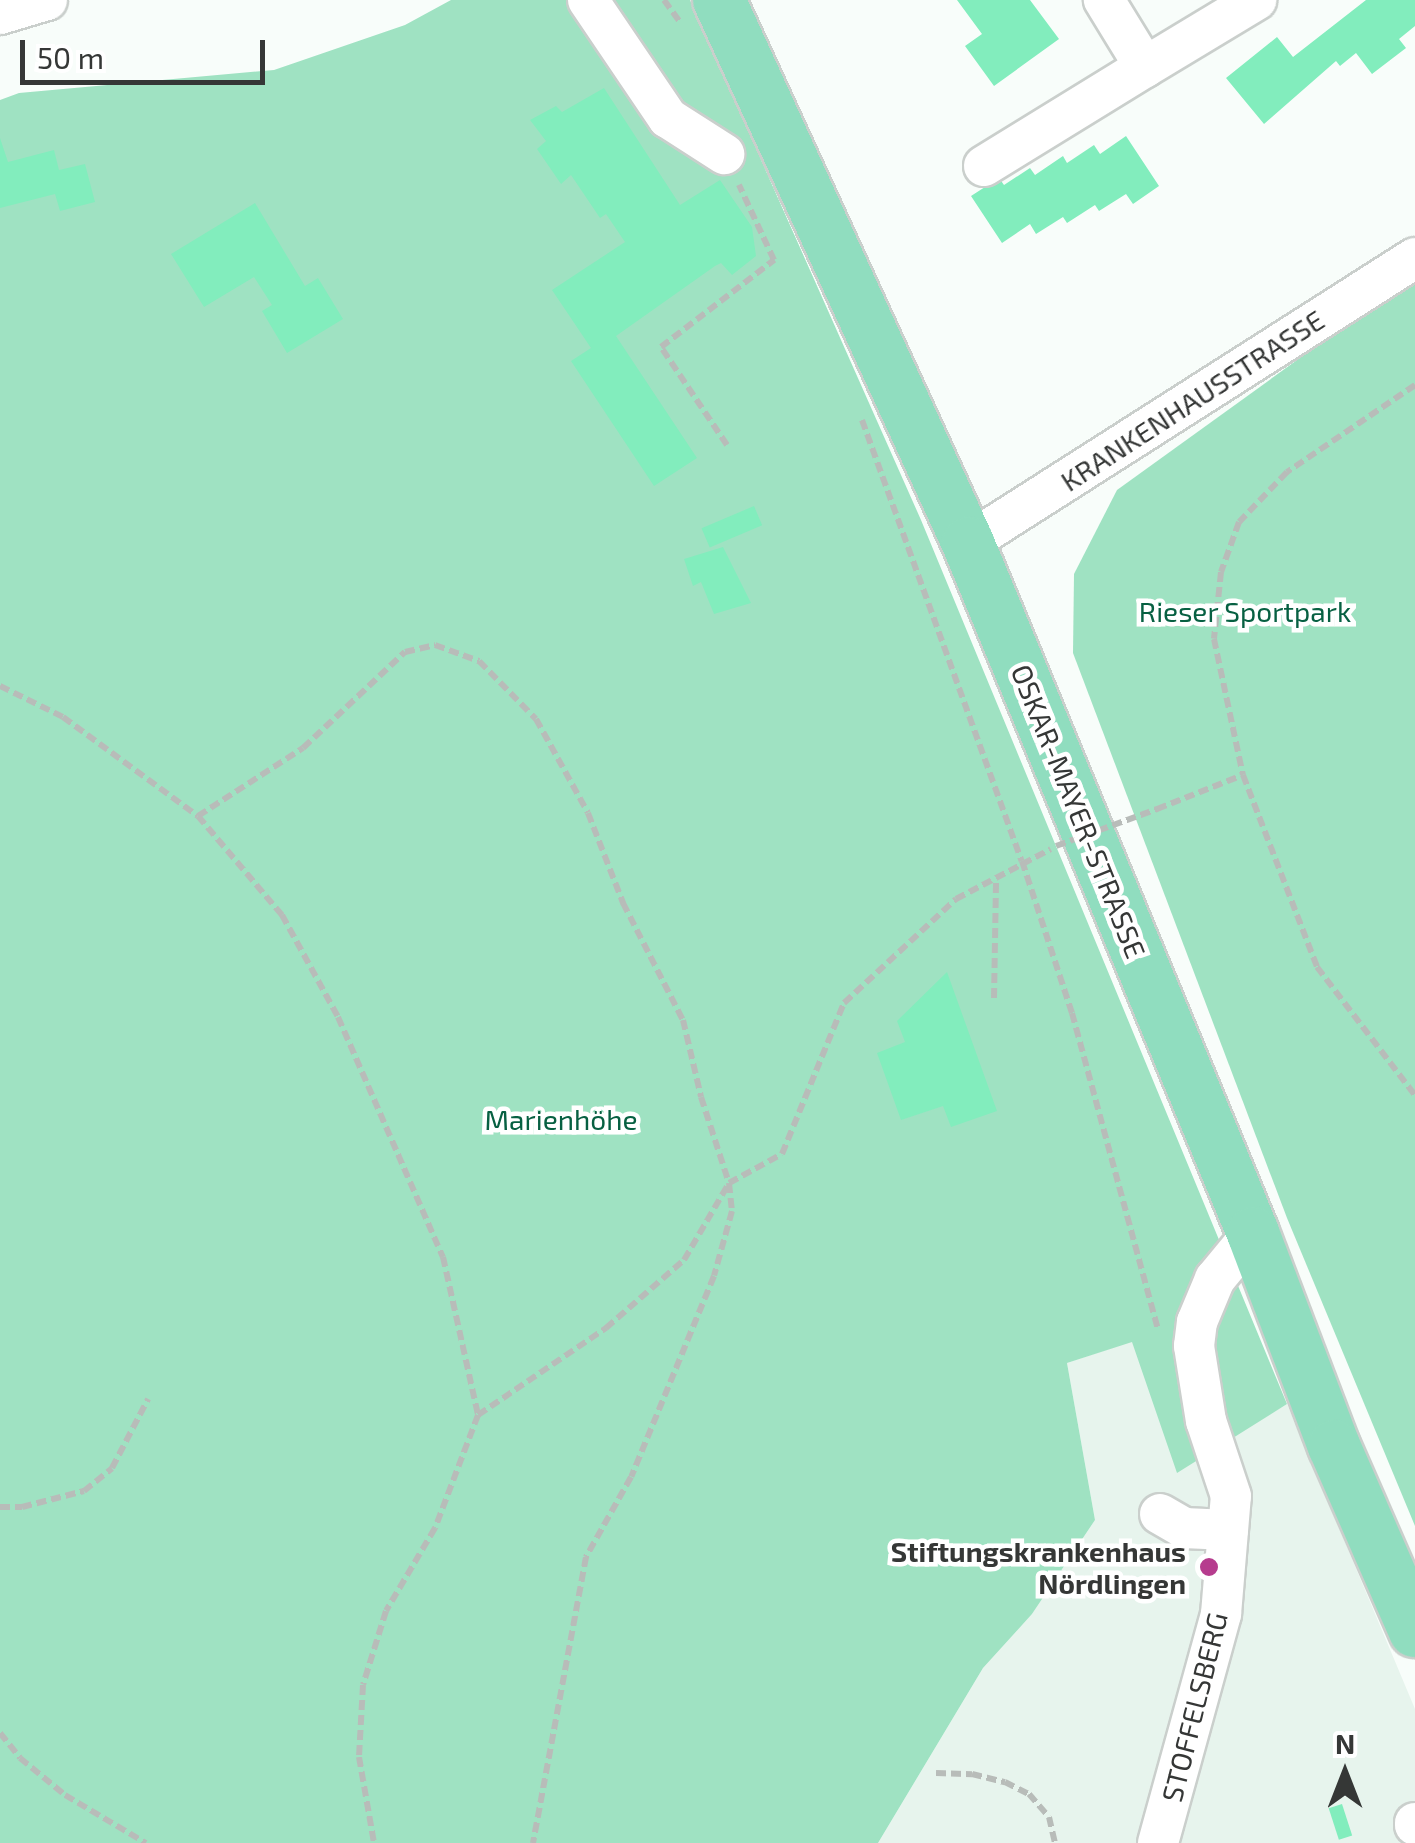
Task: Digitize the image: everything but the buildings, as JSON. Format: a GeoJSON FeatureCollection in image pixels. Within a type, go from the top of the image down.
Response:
{"type":"FeatureCollection","features":[{"type":"Feature","properties":{"kind":"main road","name":"OSKAR-MAYER-STRASSE"},"geometry":{"type":"LineString","coordinates":[[719,0],[968,542],[1253,1233],[1334,1446],[1415,1632]]}},
{"type":"Feature","properties":{"kind":"street"},"geometry":{"type":"LineString","coordinates":[[0,14],[47,0]]}},
{"type":"Feature","properties":{"kind":"street"},"geometry":{"type":"LineString","coordinates":[[588,0],[668,118],[724,154]]}},
{"type":"Feature","properties":{"kind":"street"},"geometry":{"type":"LineString","coordinates":[[1104,0],[1145,67]]}},
{"type":"Feature","properties":{"kind":"street"},"geometry":{"type":"LineString","coordinates":[[984,166],[1256,0]]}},
{"type":"Feature","properties":{"kind":"street","name":"KRANKENHAUSSTRASSE"},"geometry":{"type":"LineString","coordinates":[[968,542],[1415,258]]}},
{"type":"Feature","properties":{"kind":"street","name":"STOFFELSBERG"},"geometry":{"type":"LineString","coordinates":[[1158,1843],[1220,1614],[1231,1496],[1206,1420],[1194,1346],[1197,1322],[1215,1279],[1253,1233]]}},
{"type":"Feature","properties":{"kind":"street"},"geometry":{"type":"LineString","coordinates":[[1160,1514],[1184,1528],[1228,1530]]}},
{"type":"Feature","properties":{"kind":"path"},"geometry":{"type":"LineString","coordinates":[[724,154],[774,260],[661,347],[727,445]]}},
{"type":"Feature","properties":{"kind":"path"},"geometry":{"type":"LineString","coordinates":[[1415,385],[1287,472],[1238,522],[1220,572],[1214,640],[1243,775],[1317,967],[1415,1095]]}},
{"type":"Feature","properties":{"kind":"path"},"geometry":{"type":"LineString","coordinates":[[856,402],[1022,861],[1072,1013],[1164,1350]]}},
{"type":"Feature","properties":{"kind":"path"},"geometry":{"type":"LineString","coordinates":[[198,816],[303,748],[405,652],[434,645],[480,661],[536,719],[588,813],[624,903],[684,1020],[701,1097],[729,1184],[732,1211],[714,1276],[631,1477],[586,1556],[533,1843]]}},
{"type":"Feature","properties":{"kind":"path"},"geometry":{"type":"LineString","coordinates":[[0,686],[63,717],[198,816],[282,915],[338,1018],[443,1257],[478,1414],[435,1528],[386,1611],[364,1685],[360,1757],[374,1843]]}},
{"type":"Feature","properties":{"kind":"path"},"geometry":{"type":"LineString","coordinates":[[478,1414],[606,1328],[684,1260],[729,1184],[782,1154],[844,1003],[956,899],[1056,846],[1243,775]]}},
{"type":"Feature","properties":{"kind":"path"},"geometry":{"type":"LineString","coordinates":[[994,998],[996,878]]}},
{"type":"Feature","properties":{"kind":"path"},"geometry":{"type":"LineString","coordinates":[[0,1506],[22,1506],[84,1491],[112,1468],[148,1399]]}},
{"type":"Feature","properties":{"kind":"path"},"geometry":{"type":"LineString","coordinates":[[0,1734],[20,1758],[65,1795],[146,1843]]}},
{"type":"Feature","properties":{"kind":"path"},"geometry":{"type":"LineString","coordinates":[[936,1773],[972,1774],[1005,1782],[1029,1794],[1049,1817],[1055,1843]]}},
{"type":"Feature","properties":{"kind":"shaded area","name":"Stiftungskrankenhaus Nördlingen"},"geometry":{"type":"Polygon","coordinates":[[[1132,1341],[1227,1440],[1287,1404],[1415,1709],[1415,1843],[878,1843],[983,1668],[1032,1614],[1095,1520],[1067,1363],[1132,1341]]]}},
{"type":"Feature","properties":{"kind":"green space","name":"Marienhöhe"},"geometry":{"type":"Polygon","coordinates":[[[451,0],[690,0],[921,520],[1287,1404],[1177,1473],[1132,1342],[1067,1363],[1095,1520],[1032,1614],[983,1668],[878,1843],[0,1843],[0,100],[19,93],[274,70],[405,25],[451,0]]]}},
{"type":"Feature","properties":{"kind":"green space","name":"Rieser Sportpark"},"geometry":{"type":"Polygon","coordinates":[[[1415,275],[1415,1526],[1287,1218],[1073,653],[1074,574],[1117,490],[1415,275]]]}},
{"type":"Feature","properties":{"kind":"place","name":"Stiftungskrankenhaus Nördlingen"},"geometry":{"type":"Point","coordinates":[1209,1567]}}]}
